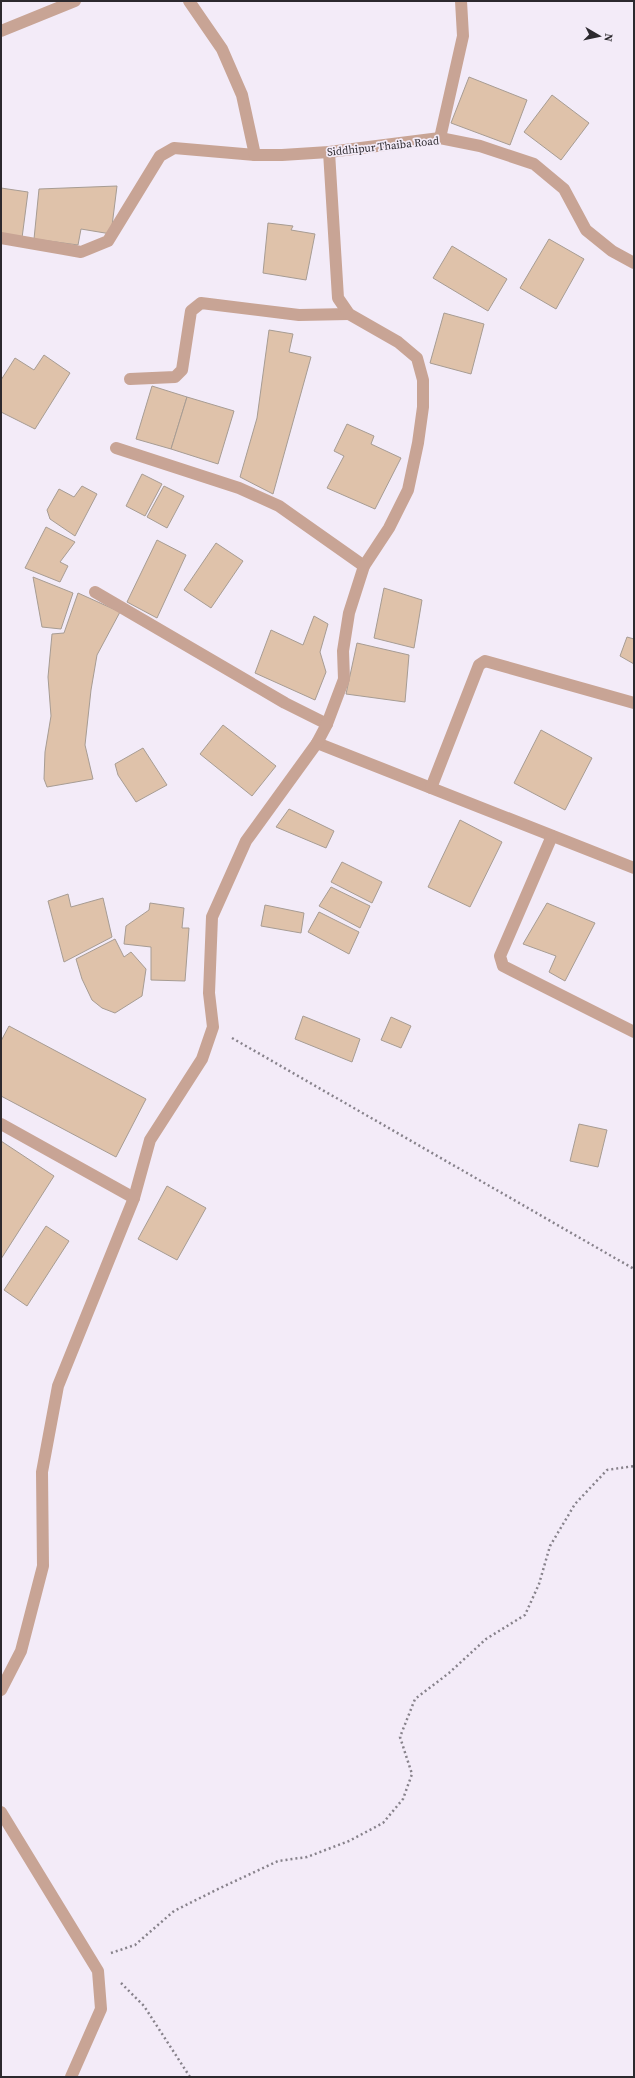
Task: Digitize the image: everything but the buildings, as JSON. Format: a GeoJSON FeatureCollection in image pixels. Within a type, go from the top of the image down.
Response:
{"type":"FeatureCollection","features":[{"type":"Feature","properties":{"kind":"street"},"geometry":{"type":"LineString","coordinates":[[1,31],[75,1]]}},
{"type":"Feature","properties":{"kind":"street"},"geometry":{"type":"LineString","coordinates":[[189,1],[222,49],[242,95],[255,155]]}},
{"type":"Feature","properties":{"kind":"street"},"geometry":{"type":"LineString","coordinates":[[440,138],[463,36],[461,1]]}},
{"type":"Feature","properties":{"kind":"street","name":"Siddhipur Thaiba Road"},"geometry":{"type":"LineString","coordinates":[[1,238],[81,252],[108,241],[160,156],[174,148],[255,155],[282,155],[329,152],[440,138],[480,146],[534,164],[564,189],[586,230],[612,251],[634,262]]}},
{"type":"Feature","properties":{"kind":"street"},"geometry":{"type":"LineString","coordinates":[[1,1690],[21,1651],[43,1566],[42,1472],[58,1386],[134,1198],[150,1140],[202,1059],[213,1027],[209,993],[212,917],[246,842],[316,743],[327,724],[344,679],[343,651],[349,613],[364,566],[389,528],[408,490],[418,443],[423,407],[424,380],[417,358],[398,342],[349,314],[338,298],[329,152]]}},
{"type":"Feature","properties":{"kind":"street"},"geometry":{"type":"LineString","coordinates":[[130,379],[175,377],[182,370],[191,311],[201,303],[299,315],[349,314]]}},
{"type":"Feature","properties":{"kind":"street"},"geometry":{"type":"LineString","coordinates":[[116,448],[239,488],[279,506],[364,566]]}},
{"type":"Feature","properties":{"kind":"street"},"geometry":{"type":"LineString","coordinates":[[95,592],[285,703],[327,724]]}},
{"type":"Feature","properties":{"kind":"street"},"geometry":{"type":"LineString","coordinates":[[431,788],[479,665],[485,661],[634,703]]}},
{"type":"Feature","properties":{"kind":"street"},"geometry":{"type":"LineString","coordinates":[[316,743],[634,868]]}},
{"type":"Feature","properties":{"kind":"street"},"geometry":{"type":"LineString","coordinates":[[552,836],[500,956],[503,966],[634,1032]]}},
{"type":"Feature","properties":{"kind":"street"},"geometry":{"type":"LineString","coordinates":[[1,1124],[134,1198]]}},
{"type":"Feature","properties":{"kind":"street"},"geometry":{"type":"LineString","coordinates":[[1,1812],[98,1971],[101,2009],[71,2077]]}},
{"type":"Feature","properties":{"kind":"path"},"geometry":{"type":"LineString","coordinates":[[213,1027],[634,1269]]}},
{"type":"Feature","properties":{"kind":"path"},"geometry":{"type":"LineString","coordinates":[[108,1954],[135,1945],[174,1911],[216,1890],[278,1861],[307,1856],[350,1841],[383,1823],[403,1799],[412,1774],[400,1737],[415,1699],[449,1673],[486,1639],[525,1615],[539,1584],[550,1546],[574,1504],[607,1470],[634,1466]]}},
{"type":"Feature","properties":{"kind":"path"},"geometry":{"type":"LineString","coordinates":[[118,1980],[144,2006],[190,2077]]}}]}
